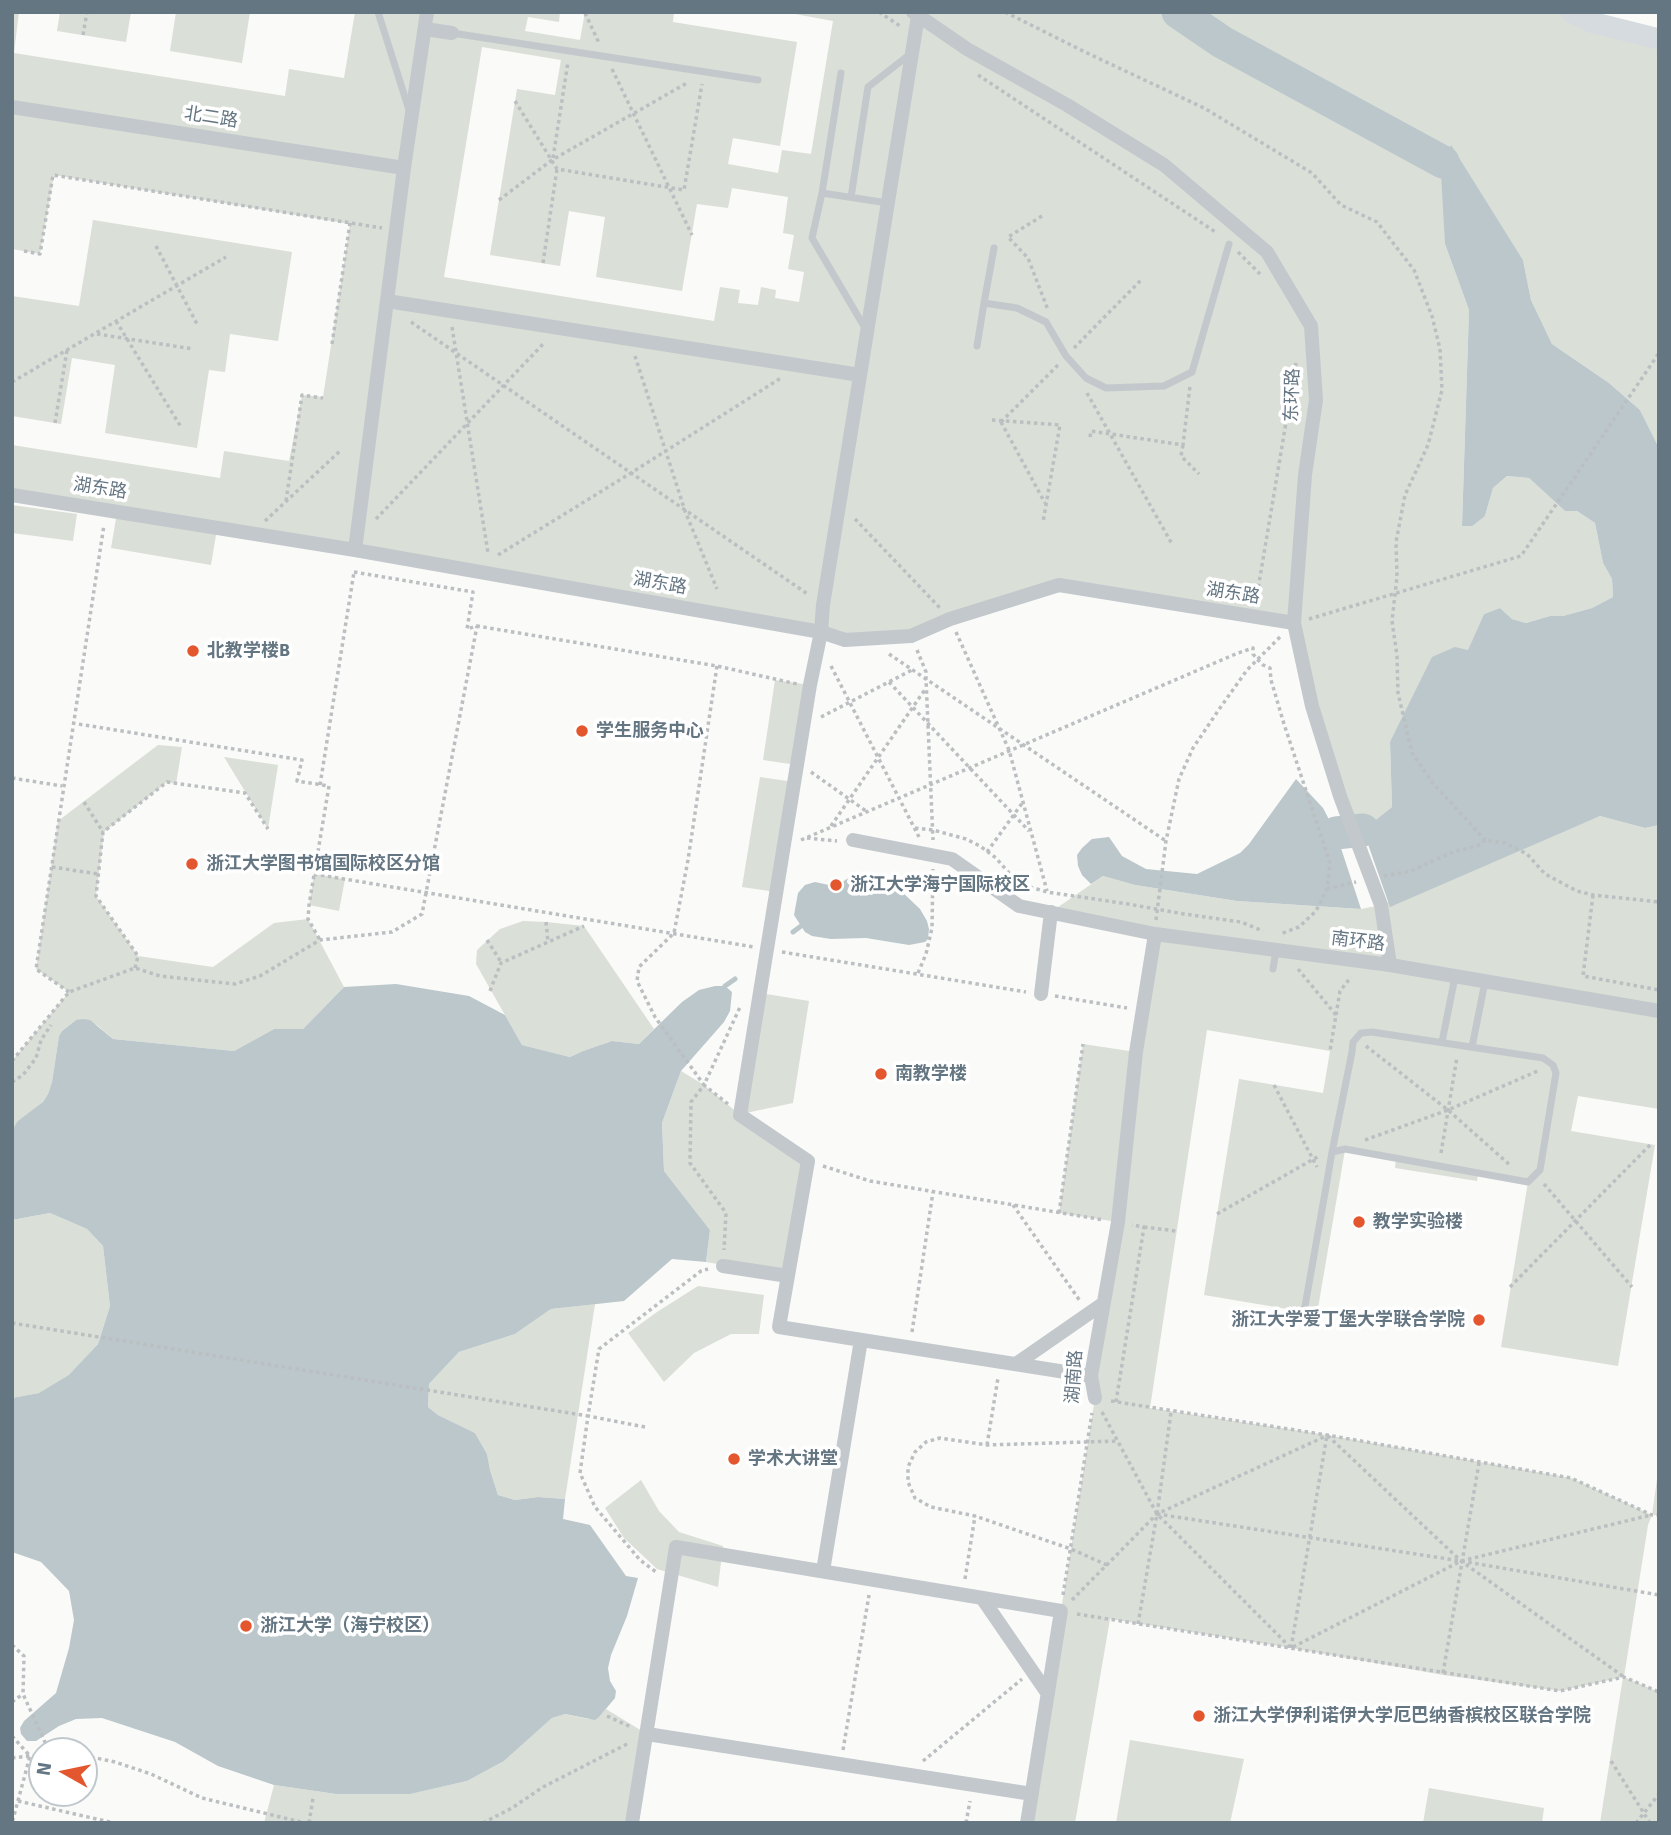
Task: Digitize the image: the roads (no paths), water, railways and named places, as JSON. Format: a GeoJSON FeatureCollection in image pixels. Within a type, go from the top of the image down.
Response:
{"type":"FeatureCollection","features":[{"type":"Feature","properties":{"kind":"street"},"geometry":{"type":"LineString","coordinates":[[355,550],[404,168],[427,12]]}},
{"type":"Feature","properties":{"kind":"street"},"geometry":{"type":"LineString","coordinates":[[1571,12],[1591,22],[1659,39]]}},
{"type":"Feature","properties":{"kind":"street"},"geometry":{"type":"LineString","coordinates":[[1600,12],[1659,25]]}},
{"type":"Feature","properties":{"kind":"street"},"geometry":{"type":"LineString","coordinates":[[915,14],[915,36],[823,605],[821,632],[740,1115],[808,1161],[779,1327],[1091,1376]]}},
{"type":"Feature","properties":{"kind":"street","name":"东环路"},"geometry":{"type":"LineString","coordinates":[[915,14],[967,49],[1067,104],[1164,165],[1267,252],[1311,326],[1316,400],[1305,475],[1294,623],[1312,706],[1340,796],[1381,905],[1390,965]]}},
{"type":"Feature","properties":{"kind":"street"},"geometry":{"type":"LineString","coordinates":[[425,29],[452,33]]}},
{"type":"Feature","properties":{"kind":"street","name":"北二路"},"geometry":{"type":"LineString","coordinates":[[12,107],[404,168]]}},
{"type":"Feature","properties":{"kind":"street"},"geometry":{"type":"LineString","coordinates":[[387,300],[860,375]]}},
{"type":"Feature","properties":{"kind":"street","name":"湖东路"},"geometry":{"type":"LineString","coordinates":[[12,495],[355,550],[821,632],[845,640],[911,636],[950,619],[1059,586],[1294,623]]}},
{"type":"Feature","properties":{"kind":"street","name":"南环路"},"geometry":{"type":"LineString","coordinates":[[853,840],[952,859],[1019,906],[1154,934],[1279,946],[1659,1011]]}},
{"type":"Feature","properties":{"kind":"street"},"geometry":{"type":"LineString","coordinates":[[1041,994],[1051,912]]}},
{"type":"Feature","properties":{"kind":"street","name":"湖南路"},"geometry":{"type":"LineString","coordinates":[[1095,1398],[1091,1376],[1118,1222],[1136,1052],[1154,934]]}},
{"type":"Feature","properties":{"kind":"street"},"geometry":{"type":"LineString","coordinates":[[723,1266],[788,1276]]}},
{"type":"Feature","properties":{"kind":"street"},"geometry":{"type":"LineString","coordinates":[[1016,1364],[1104,1303]]}},
{"type":"Feature","properties":{"kind":"street"},"geometry":{"type":"LineString","coordinates":[[824,1571],[861,1340]]}},
{"type":"Feature","properties":{"kind":"street"},"geometry":{"type":"LineString","coordinates":[[632,1823],[676,1547],[1061,1611],[1027,1823]]}},
{"type":"Feature","properties":{"kind":"street"},"geometry":{"type":"LineString","coordinates":[[982,1598],[1048,1694]]}},
{"type":"Feature","properties":{"kind":"street"},"geometry":{"type":"LineString","coordinates":[[647,1734],[1032,1794]]}},
{"type":"Feature","properties":{"kind":"lane"},"geometry":{"type":"LineString","coordinates":[[378,12],[412,117]]}},
{"type":"Feature","properties":{"kind":"lane"},"geometry":{"type":"LineString","coordinates":[[452,33],[758,80]]}},
{"type":"Feature","properties":{"kind":"lane"},"geometry":{"type":"LineString","coordinates":[[851,197],[868,87],[912,53]]}},
{"type":"Feature","properties":{"kind":"lane"},"geometry":{"type":"LineString","coordinates":[[841,73],[812,238],[867,332]]}},
{"type":"Feature","properties":{"kind":"lane"},"geometry":{"type":"LineString","coordinates":[[822,193],[888,203]]}},
{"type":"Feature","properties":{"kind":"lane"},"geometry":{"type":"LineString","coordinates":[[984,303],[1017,308],[1046,322],[1066,356],[1086,378],[1106,388],[1164,386],[1192,372],[1229,244]]}},
{"type":"Feature","properties":{"kind":"lane"},"geometry":{"type":"LineString","coordinates":[[977,346],[994,248]]}},
{"type":"Feature","properties":{"kind":"lane"},"geometry":{"type":"LineString","coordinates":[[1273,968],[1279,946]]}},
{"type":"Feature","properties":{"kind":"lane"},"geometry":{"type":"LineString","coordinates":[[1442,1042],[1455,976]]}},
{"type":"Feature","properties":{"kind":"lane"},"geometry":{"type":"LineString","coordinates":[[1472,1047],[1485,982]]}},
{"type":"Feature","properties":{"kind":"lane"},"geometry":{"type":"LineString","coordinates":[[1304,1312],[1332,1152],[1353,1042],[1361,1033],[1372,1032],[1543,1058],[1553,1065],[1556,1073],[1540,1170],[1528,1182],[1345,1149],[1332,1152]]}},
{"type":"Feature","properties":{"kind":"waterway"},"geometry":{"type":"LineString","coordinates":[[1178,12],[1222,42],[1443,162]]}},
{"type":"Feature","properties":{"kind":"waterway"},"geometry":{"type":"LineString","coordinates":[[1336,833],[1363,830]]}},
{"type":"Feature","properties":{"kind":"waterway"},"geometry":{"type":"LineString","coordinates":[[793,932],[801,926]]}},
{"type":"Feature","properties":{"kind":"waterway"},"geometry":{"type":"LineString","coordinates":[[725,986],[735,979]]}},
{"type":"Feature","properties":{"kind":"place","name":"北教学楼B"},"geometry":{"type":"Point","coordinates":[193,651]}},
{"type":"Feature","properties":{"kind":"place","name":"学生服务中心"},"geometry":{"type":"Point","coordinates":[582,731]}},
{"type":"Feature","properties":{"kind":"place","name":"浙江大学图书馆国际校区分馆"},"geometry":{"type":"Point","coordinates":[192,864]}},
{"type":"Feature","properties":{"kind":"place","name":"浙江大学海宁国际校区"},"geometry":{"type":"Point","coordinates":[836,885]}},
{"type":"Feature","properties":{"kind":"place","name":"南教学楼"},"geometry":{"type":"Point","coordinates":[881,1074]}},
{"type":"Feature","properties":{"kind":"place","name":"教学实验楼"},"geometry":{"type":"Point","coordinates":[1359,1222]}},
{"type":"Feature","properties":{"kind":"place","name":"浙江大学爱丁堡大学联合学院"},"geometry":{"type":"Point","coordinates":[1479,1320]}},
{"type":"Feature","properties":{"kind":"place","name":"学术大讲堂"},"geometry":{"type":"Point","coordinates":[734,1459]}},
{"type":"Feature","properties":{"kind":"place","name":"浙江大学（海宁校区）"},"geometry":{"type":"Point","coordinates":[246,1626]}},
{"type":"Feature","properties":{"kind":"place","name":"浙江大学伊利诺伊大学厄巴纳香槟校区联合学院"},"geometry":{"type":"Point","coordinates":[1199,1716]}}]}
